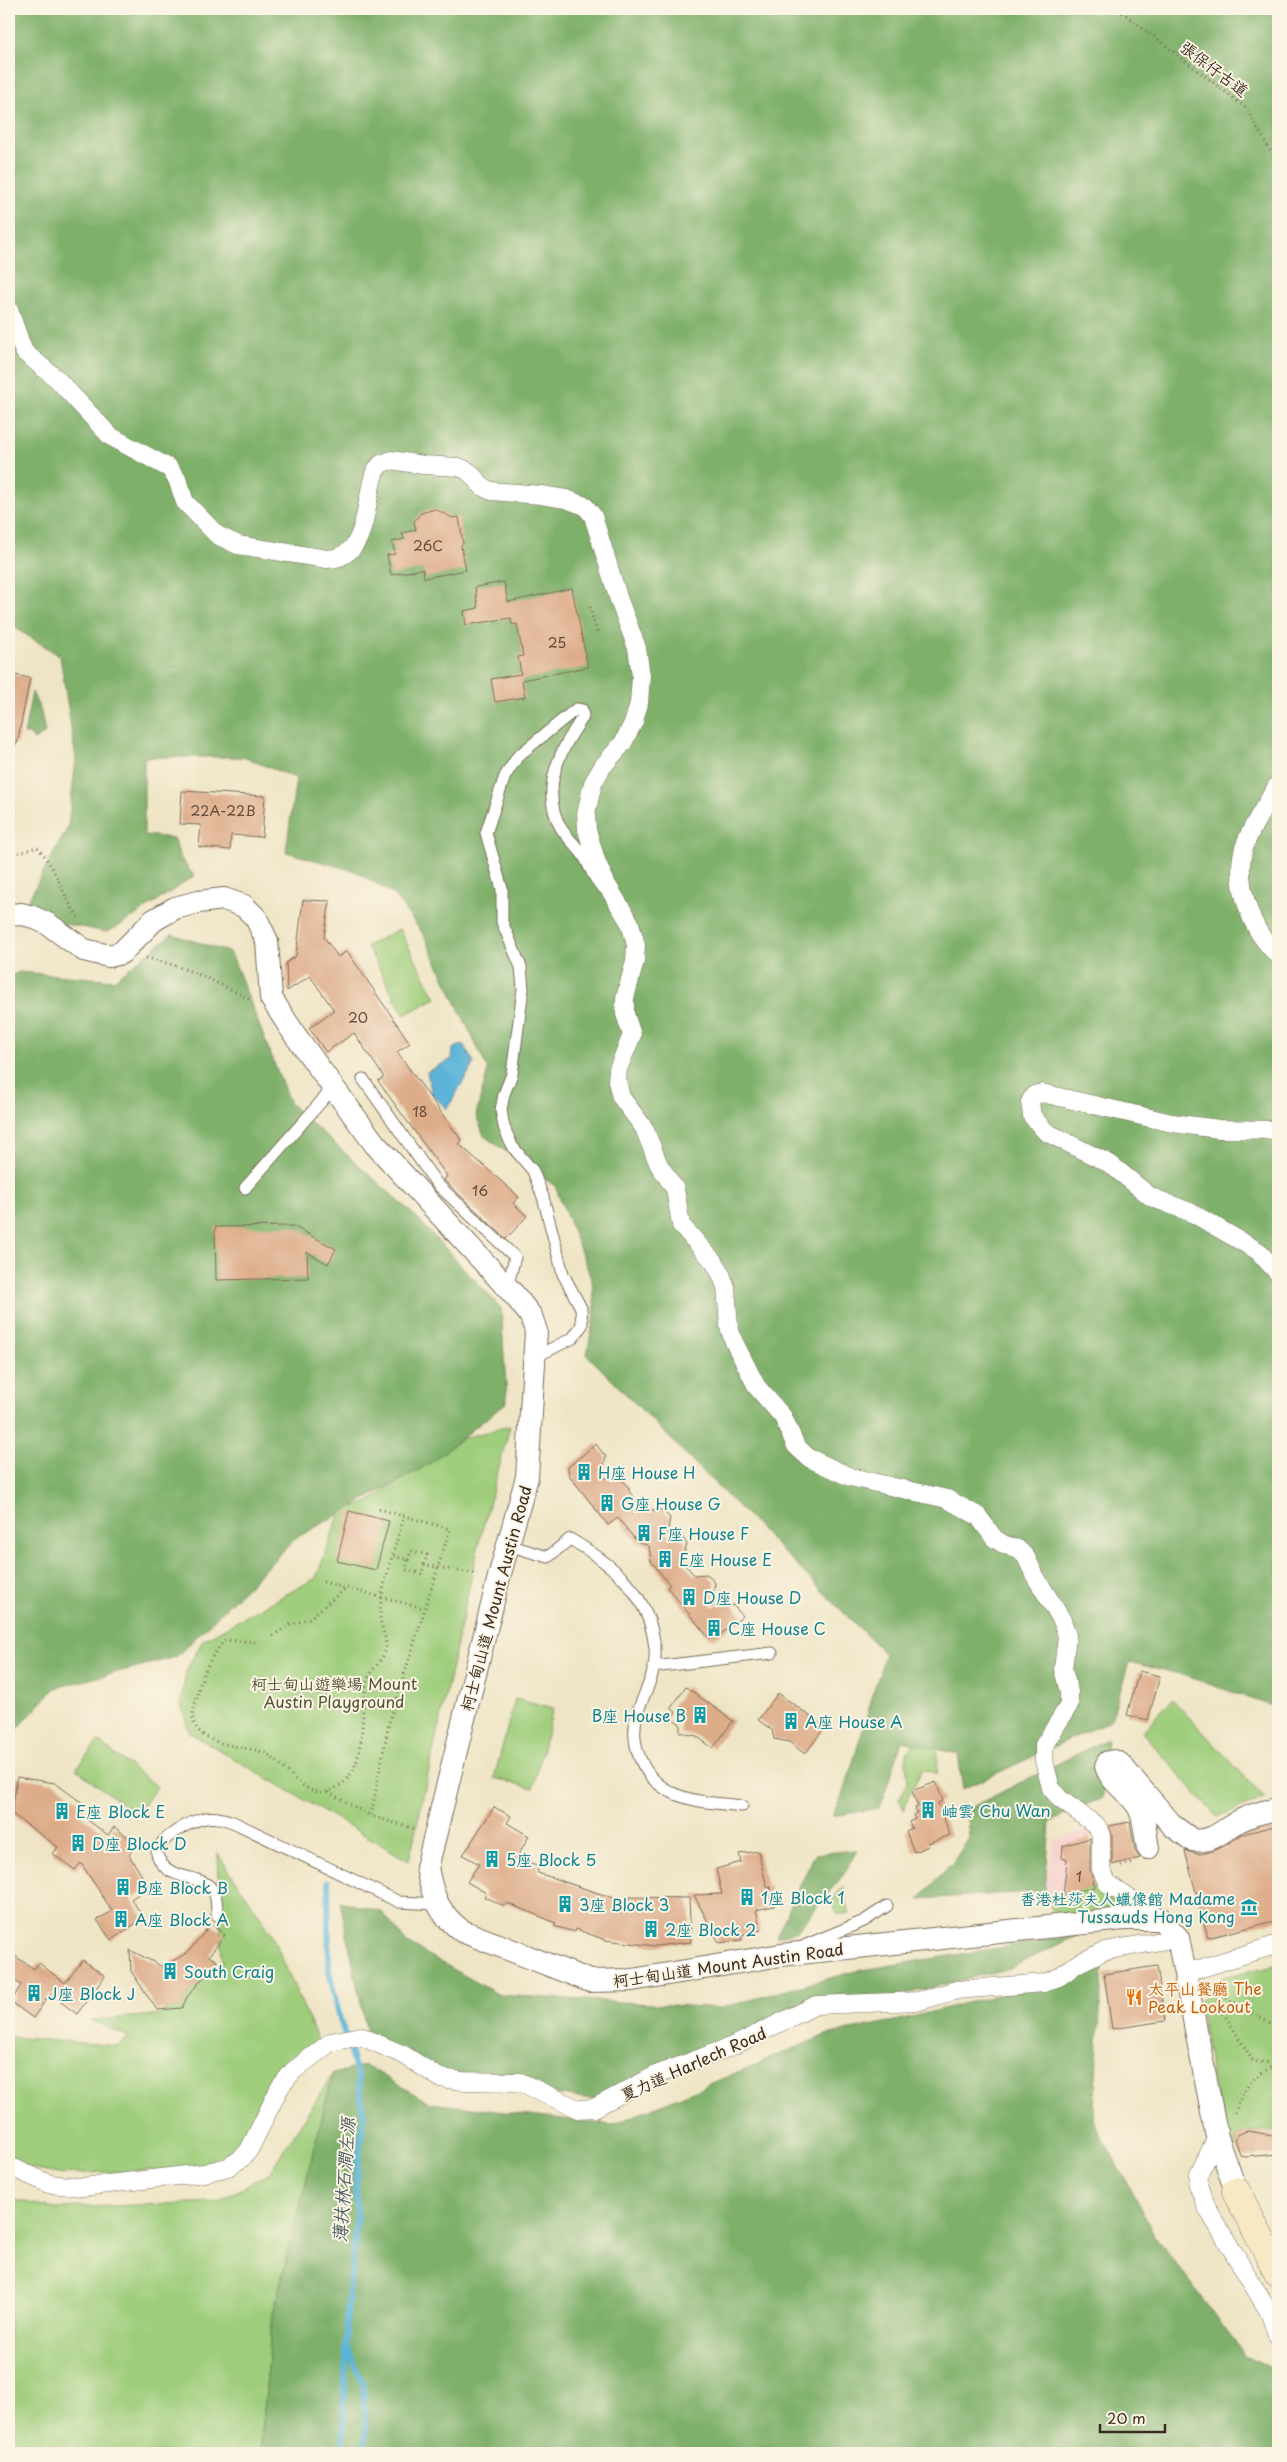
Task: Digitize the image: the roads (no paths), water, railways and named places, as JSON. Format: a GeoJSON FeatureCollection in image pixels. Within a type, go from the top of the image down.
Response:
{"type":"FeatureCollection","features":[{"type":"Feature","properties":{"kind":"main road"},"geometry":{"type":"LineString","coordinates":[[1236,2192],[1278,2273]]}},
{"type":"Feature","properties":{"kind":"street"},"geometry":{"type":"LineString","coordinates":[[9,310],[24,352],[57,379],[110,436],[169,468],[176,479],[187,506],[217,535],[234,544],[327,559],[340,557],[352,546],[363,527],[375,471],[381,464],[392,460],[426,466],[459,467],[468,472],[483,487],[491,491],[549,496],[573,502],[587,508],[596,522],[619,600],[638,648],[641,676],[639,703],[634,721],[623,742],[599,772],[591,788],[588,802],[587,830],[597,863],[607,885],[630,923],[636,945],[635,960],[625,1003],[631,1040],[619,1066],[618,1089],[625,1105],[644,1128],[659,1165],[675,1189],[681,1225],[714,1262],[722,1277],[732,1336],[755,1384],[781,1414],[796,1446],[809,1458],[862,1481],[943,1497],[978,1516],[994,1538],[1024,1554],[1062,1620],[1067,1636],[1063,1669],[1070,1701],[1067,1711],[1048,1735],[1044,1745],[1044,1761],[1050,1783],[1058,1798],[1097,1826],[1101,1836],[1101,1868],[1108,1884],[1162,1919],[1178,1938],[1220,2146],[1236,2192]]}},
{"type":"Feature","properties":{"kind":"street"},"geometry":{"type":"LineString","coordinates":[[1278,784],[1246,843],[1242,870],[1245,894],[1256,928],[1264,941],[1278,955]]}},
{"type":"Feature","properties":{"kind":"street","name":"柯士甸山道 Mount Austin Road"},"geometry":{"type":"LineString","coordinates":[[9,915],[27,915],[42,920],[84,950],[109,956],[121,953],[154,920],[175,908],[224,899],[238,902],[250,911],[267,941],[271,998],[295,1035],[374,1143],[531,1316],[536,1331],[527,1477],[498,1576],[427,1868],[431,1889],[447,1920],[462,1931],[590,1982],[632,1980],[781,1955],[1123,1919],[1162,1919]]}},
{"type":"Feature","properties":{"kind":"street"},"geometry":{"type":"LineString","coordinates":[[1278,1130],[1219,1129],[1172,1123],[1042,1094],[1034,1095],[1030,1102],[1034,1120],[1046,1132],[1110,1164],[1151,1196],[1192,1213],[1258,1251],[1278,1273]]}},
{"type":"Feature","properties":{"kind":"street"},"geometry":{"type":"LineString","coordinates":[[1148,1848],[1140,1811],[1128,1793],[1108,1773],[1106,1766],[1108,1762],[1114,1761],[1120,1764],[1174,1826],[1184,1836],[1192,1840],[1210,1839],[1244,1818],[1278,1809]]}},
{"type":"Feature","properties":{"kind":"street","name":"夏力道 Harlech Road"},"geometry":{"type":"LineString","coordinates":[[9,2166],[49,2184],[73,2186],[124,2184],[204,2174],[228,2167],[242,2158],[249,2150],[266,2113],[286,2078],[331,2042],[360,2036],[404,2055],[440,2078],[462,2081],[520,2082],[578,2109],[586,2109],[594,2108],[656,2075],[763,2033],[816,2005],[920,2001],[957,1990],[1044,1983],[1059,1977],[1077,1964],[1104,1951],[1178,1938]]}},
{"type":"Feature","properties":{"kind":"street"},"geometry":{"type":"LineString","coordinates":[[1186,1973],[1278,1944]]}},
{"type":"Feature","properties":{"kind":"street"},"geometry":{"type":"LineString","coordinates":[[1220,2146],[1199,2174],[1198,2185],[1206,2208],[1269,2312],[1278,2338]]}},
{"type":"Feature","properties":{"kind":"lane"},"geometry":{"type":"LineString","coordinates":[[535,1357],[573,1338],[582,1325],[581,1308],[563,1274],[543,1196],[534,1172],[512,1146],[504,1127],[501,1110],[504,1094],[512,1074],[523,989],[521,966],[502,922],[502,889],[486,833],[505,776],[518,756],[576,709],[582,710],[583,717],[567,740],[557,761],[551,800],[562,828],[583,855],[594,880],[603,888],[607,885]]}},
{"type":"Feature","properties":{"kind":"lane"},"geometry":{"type":"LineString","coordinates":[[363,1079],[437,1184],[515,1257],[507,1288]]}},
{"type":"Feature","properties":{"kind":"lane"},"geometry":{"type":"LineString","coordinates":[[245,1188],[334,1087]]}},
{"type":"Feature","properties":{"kind":"lane"},"geometry":{"type":"LineString","coordinates":[[508,1545],[548,1558],[570,1539],[609,1564],[628,1583],[647,1615],[655,1651],[653,1667],[635,1724],[635,1738],[642,1764],[659,1785],[670,1792],[683,1797],[742,1806]]}},
{"type":"Feature","properties":{"kind":"lane"},"geometry":{"type":"LineString","coordinates":[[653,1667],[772,1653]]}},
{"type":"Feature","properties":{"kind":"lane"},"geometry":{"type":"LineString","coordinates":[[217,1915],[216,1897],[212,1889],[203,1882],[169,1870],[162,1865],[157,1854],[160,1844],[179,1830],[194,1822],[211,1817],[233,1822],[399,1902],[438,1904]]}},
{"type":"Feature","properties":{"kind":"lane"},"geometry":{"type":"LineString","coordinates":[[781,1955],[864,1921],[887,1906]]}},
{"type":"Feature","properties":{"kind":"water"},"geometry":{"type":"Polygon","coordinates":[[[463,1044],[474,1063],[447,1109],[432,1094],[427,1072],[452,1059],[453,1049],[463,1044]]]}},
{"type":"Feature","properties":{"kind":"waterway","name":"薄扶林石澗左源"},"geometry":{"type":"LineString","coordinates":[[328,1882],[329,1971],[340,2019],[358,2077],[364,2117],[356,2179],[357,2216],[347,2312],[343,2453]]}},
{"type":"Feature","properties":{"kind":"waterway"},"geometry":{"type":"LineString","coordinates":[[347,2348],[363,2384],[366,2432],[364,2453]]}},
{"type":"Feature","properties":{"kind":"place","name":"H座 House H"},"geometry":{"type":"Point","coordinates":[584,1472]}},
{"type":"Feature","properties":{"kind":"place","name":"G座 House G"},"geometry":{"type":"Point","coordinates":[607,1503]}},
{"type":"Feature","properties":{"kind":"place","name":"F座 House F"},"geometry":{"type":"Point","coordinates":[644,1533]}},
{"type":"Feature","properties":{"kind":"place","name":"E座 House E"},"geometry":{"type":"Point","coordinates":[665,1559]}},
{"type":"Feature","properties":{"kind":"place","name":"D座 House D"},"geometry":{"type":"Point","coordinates":[689,1597]}},
{"type":"Feature","properties":{"kind":"place","name":"C座 House C"},"geometry":{"type":"Point","coordinates":[714,1628]}},
{"type":"Feature","properties":{"kind":"place","name":"B座 House B"},"geometry":{"type":"Point","coordinates":[700,1715]}},
{"type":"Feature","properties":{"kind":"place","name":"A座 House A"},"geometry":{"type":"Point","coordinates":[791,1721]}},
{"type":"Feature","properties":{"kind":"place","name":"岫雲 Chu Wan"},"geometry":{"type":"Point","coordinates":[928,1810]}},
{"type":"Feature","properties":{"kind":"place","name":"E座 Block E"},"geometry":{"type":"Point","coordinates":[62,1811]}},
{"type":"Feature","properties":{"kind":"place","name":"D座 Block D"},"geometry":{"type":"Point","coordinates":[78,1843]}},
{"type":"Feature","properties":{"kind":"place","name":"5座 Block 5"},"geometry":{"type":"Point","coordinates":[492,1859]}},
{"type":"Feature","properties":{"kind":"place","name":"B座 Block B"},"geometry":{"type":"Point","coordinates":[123,1887]}},
{"type":"Feature","properties":{"kind":"place","name":"1座 Block 1"},"geometry":{"type":"Point","coordinates":[747,1897]}},
{"type":"Feature","properties":{"kind":"place","name":"3座 Block 3"},"geometry":{"type":"Point","coordinates":[565,1904]}},
{"type":"Feature","properties":{"kind":"place","name":"香港杜莎夫人蠟像館 Madame Tussauds Hong Kong"},"geometry":{"type":"Point","coordinates":[1249,1907]}},
{"type":"Feature","properties":{"kind":"place","name":"A座 Block A"},"geometry":{"type":"Point","coordinates":[121,1919]}},
{"type":"Feature","properties":{"kind":"place","name":"2座 Block 2"},"geometry":{"type":"Point","coordinates":[651,1929]}},
{"type":"Feature","properties":{"kind":"place","name":"South Craig"},"geometry":{"type":"Point","coordinates":[170,1971]}},
{"type":"Feature","properties":{"kind":"place","name":"J座 Block J"},"geometry":{"type":"Point","coordinates":[34,1993]}},
{"type":"Feature","properties":{"kind":"place","name":"太平山餐廳 The Peak Lookout"},"geometry":{"type":"Point","coordinates":[1134,1997]}},
{"type":"Feature","properties":{"kind":"park label","name":"柯士甸山遊樂場 Mount Austin Playground"},"geometry":{"type":"Point","coordinates":[334,1692]}}]}
